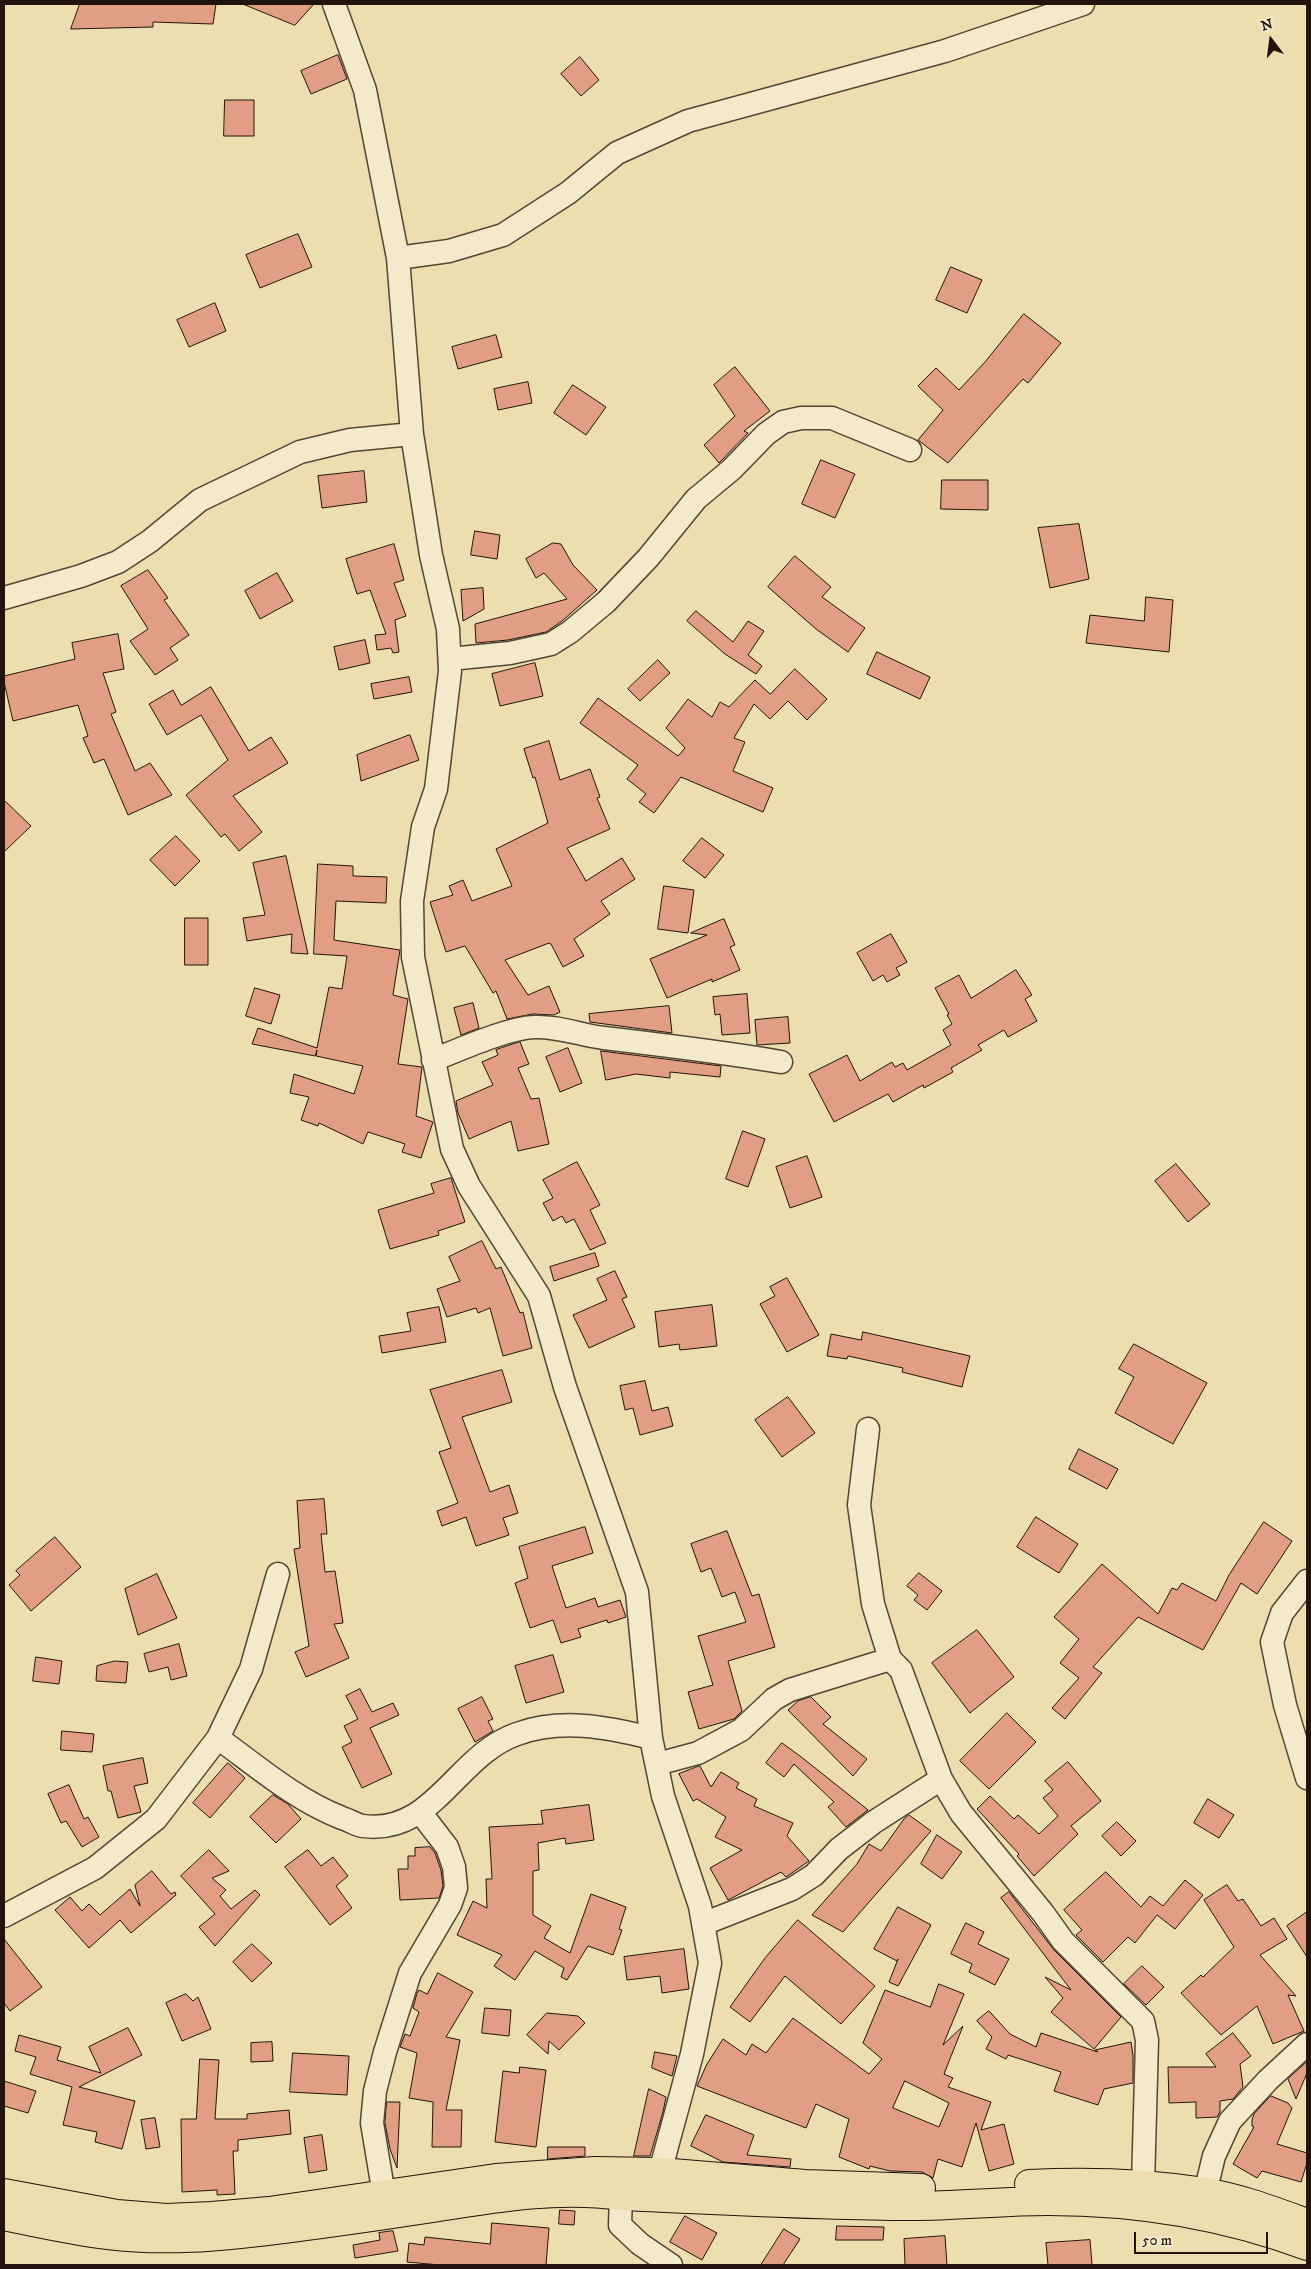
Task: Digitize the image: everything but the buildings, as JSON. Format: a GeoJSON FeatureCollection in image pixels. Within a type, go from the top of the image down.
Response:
{"type":"FeatureCollection","features":[{"type":"Feature","properties":{"kind":"main road"},"geometry":{"type":"LineString","coordinates":[[4,2193],[117,2214],[166,2218],[269,2211],[496,2178],[595,2171],[660,2172],[806,2184],[923,2188],[1073,2182],[1143,2185],[1205,2192],[1258,2205],[1307,2223]]}},
{"type":"Feature","properties":{"kind":"main road"},"geometry":{"type":"LineString","coordinates":[[4,2216],[109,2235],[160,2239],[275,2230],[531,2194],[596,2193],[621,2196],[819,2205],[913,2206],[1048,2201],[1113,2203],[1205,2215],[1252,2227],[1307,2246]]}},
{"type":"Feature","properties":{"kind":"street"},"geometry":{"type":"LineString","coordinates":[[334,4],[365,90],[398,258],[412,434],[431,555],[448,629],[450,671],[436,789],[423,827],[412,901],[413,957],[433,1060],[456,1157],[469,1186],[540,1296],[565,1387],[637,1592],[651,1738],[663,1796],[700,1906],[710,1963],[692,2054],[660,2172]]}},
{"type":"Feature","properties":{"kind":"street"},"geometry":{"type":"LineString","coordinates":[[398,258],[449,251],[503,235],[568,193],[617,153],[688,120],[945,51],[1083,4]]}},
{"type":"Feature","properties":{"kind":"street"},"geometry":{"type":"LineString","coordinates":[[450,659],[510,653],[551,644],[570,632],[606,602],[648,558],[696,499],[732,469],[766,434],[783,422],[801,418],[832,418],[910,450]]}},
{"type":"Feature","properties":{"kind":"street"},"geometry":{"type":"LineString","coordinates":[[4,598],[81,576],[118,562],[150,541],[200,500],[300,452],[350,440],[412,434]]}},
{"type":"Feature","properties":{"kind":"street"},"geometry":{"type":"LineString","coordinates":[[433,1060],[491,1038],[532,1027],[562,1028],[602,1038],[657,1043],[781,1062]]}},
{"type":"Feature","properties":{"kind":"street"},"geometry":{"type":"LineString","coordinates":[[868,1429],[859,1505],[873,1604],[890,1660],[901,1670],[941,1779],[961,1814],[1031,1898],[1063,1942],[1143,2021],[1147,2040],[1143,2185]]}},
{"type":"Feature","properties":{"kind":"street"},"geometry":{"type":"LineString","coordinates":[[4,1916],[95,1868],[156,1819],[218,1738],[251,1669],[278,1574]]}},
{"type":"Feature","properties":{"kind":"street"},"geometry":{"type":"LineString","coordinates":[[1307,1581],[1282,1613],[1272,1642],[1285,1705],[1307,1778]]}},
{"type":"Feature","properties":{"kind":"street"},"geometry":{"type":"LineString","coordinates":[[657,1764],[698,1753],[741,1730],[774,1698],[790,1690],[890,1660]]}},
{"type":"Feature","properties":{"kind":"street"},"geometry":{"type":"LineString","coordinates":[[218,1738],[317,1808],[362,1826],[388,1826],[412,1818],[488,1749],[516,1734],[544,1727],[584,1725],[651,1738]]}},
{"type":"Feature","properties":{"kind":"street"},"geometry":{"type":"LineString","coordinates":[[703,1924],[792,1889],[814,1875],[839,1849],[874,1822],[941,1779]]}},
{"type":"Feature","properties":{"kind":"street"},"geometry":{"type":"LineString","coordinates":[[384,2194],[372,2123],[375,2091],[385,2052],[410,1973],[450,1906],[456,1888],[454,1867],[447,1847],[420,1812]]}},
{"type":"Feature","properties":{"kind":"street"},"geometry":{"type":"LineString","coordinates":[[1205,2192],[1214,2156],[1230,2121],[1268,2080],[1307,2044]]}},
{"type":"Feature","properties":{"kind":"street"},"geometry":{"type":"LineString","coordinates":[[621,2196],[620,2225],[640,2244],[671,2265]]}}]}
